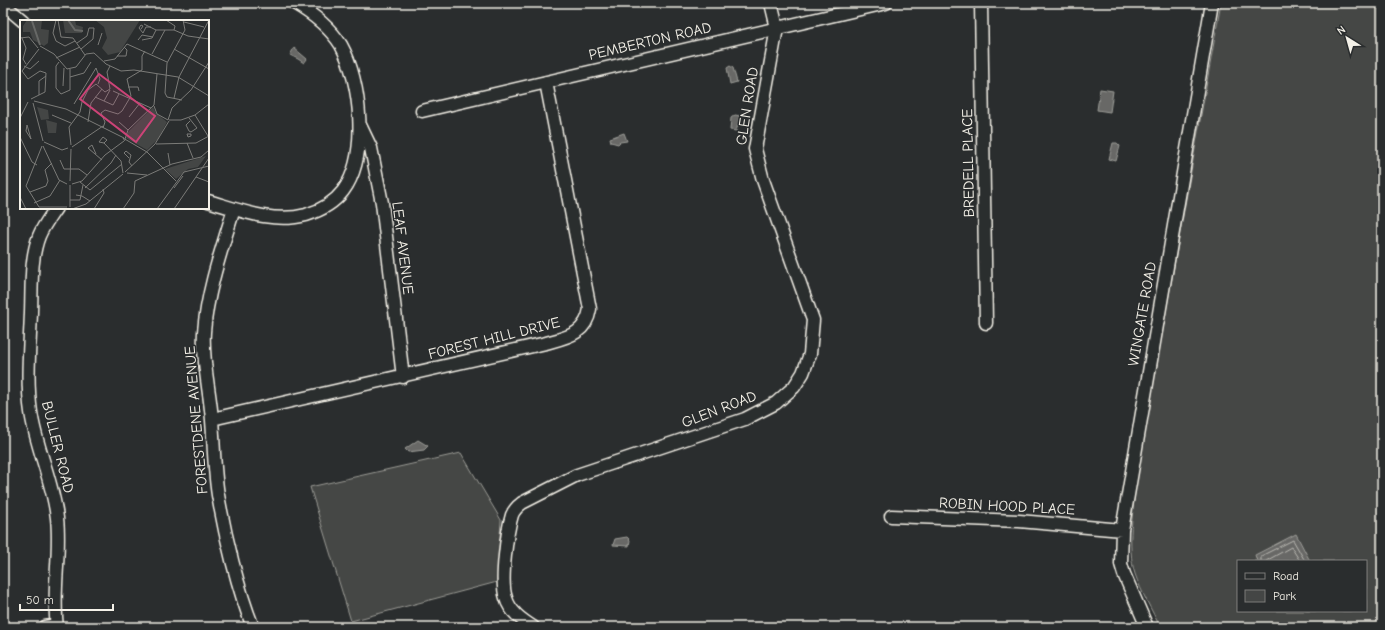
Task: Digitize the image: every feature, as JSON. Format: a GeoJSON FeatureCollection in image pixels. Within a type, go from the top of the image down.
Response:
{"type":"FeatureCollection","features":[{"type":"Feature","properties":{"kind":"street"},"geometry":{"type":"LineString","coordinates":[[209,201],[270,218],[285,218],[304,215],[319,210],[333,201],[342,192],[352,173],[360,125],[354,78],[341,46],[324,23],[294,3]]}},
{"type":"Feature","properties":{"kind":"street","name":"GLEN ROAD"},"geometry":{"type":"LineString","coordinates":[[533,627],[524,621],[510,607],[504,588],[508,534],[513,513],[516,508],[522,503],[577,475],[745,419],[760,412],[794,387],[803,373],[810,354],[813,320],[763,180],[755,150],[777,28],[771,3]]}},
{"type":"Feature","properties":{"kind":"street","name":"PEMBERTON ROAD"},"geometry":{"type":"LineString","coordinates":[[422,111],[886,3]]}},
{"type":"Feature","properties":{"kind":"street","name":"BREDELL PLACE"},"geometry":{"type":"LineString","coordinates":[[981,3],[986,323]]}},
{"type":"Feature","properties":{"kind":"street","name":"WINGATE ROAD"},"geometry":{"type":"LineString","coordinates":[[1147,627],[1121,564],[1122,530],[1212,3]]}},
{"type":"Feature","properties":{"kind":"street"},"geometry":{"type":"LineString","coordinates":[[3,4],[22,20]]}},
{"type":"Feature","properties":{"kind":"street","name":"FOREST HILL DRIVE"},"geometry":{"type":"LineString","coordinates":[[212,419],[403,377],[563,338],[575,333],[584,326],[588,320],[590,309],[546,82]]}},
{"type":"Feature","properties":{"kind":"street","name":"LEAF AVENUE"},"geometry":{"type":"LineString","coordinates":[[360,125],[371,148],[382,203],[403,377]]}},
{"type":"Feature","properties":{"kind":"street","name":"FORESTDENE AVENUE"},"geometry":{"type":"LineString","coordinates":[[234,208],[209,302],[204,332],[204,360],[212,419],[218,496],[235,567],[253,627]]}},
{"type":"Feature","properties":{"kind":"street","name":"BULLER ROAD"},"geometry":{"type":"LineString","coordinates":[[55,209],[39,237],[36,249],[33,269],[28,370],[31,412],[54,496],[59,534],[57,626]]}},
{"type":"Feature","properties":{"kind":"street","name":"ROBIN HOOD PLACE"},"geometry":{"type":"LineString","coordinates":[[891,516],[1019,521],[1122,530]]}},
{"type":"Feature","properties":{"kind":"street"},"geometry":{"type":"LineString","coordinates":[[45,627],[57,626]]}},
{"type":"Feature","properties":{"kind":"green space"},"geometry":{"type":"Polygon","coordinates":[[[1221,3],[1382,3],[1382,627],[1160,627],[1140,587],[1132,563],[1132,515],[1136,480],[1221,3]]]}},
{"type":"Feature","properties":{"kind":"green space"},"geometry":{"type":"Polygon","coordinates":[[[461,453],[501,520],[497,582],[351,621],[310,487],[461,453]]]}},
{"type":"Feature","properties":{"kind":"water"},"geometry":{"type":"Polygon","coordinates":[[[294,48],[307,59],[304,63],[290,55],[294,48]]]}},
{"type":"Feature","properties":{"kind":"water"},"geometry":{"type":"Polygon","coordinates":[[[730,66],[733,68],[737,82],[730,84],[727,68],[730,66]]]}},
{"type":"Feature","properties":{"kind":"water"},"geometry":{"type":"Polygon","coordinates":[[[1100,89],[1113,91],[1110,112],[1097,110],[1100,89]]]}},
{"type":"Feature","properties":{"kind":"water"},"geometry":{"type":"Polygon","coordinates":[[[735,115],[741,116],[736,131],[730,130],[731,118],[735,115]]]}},
{"type":"Feature","properties":{"kind":"water"},"geometry":{"type":"Polygon","coordinates":[[[624,133],[627,141],[620,142],[618,144],[611,142],[610,138],[624,133]]]}},
{"type":"Feature","properties":{"kind":"water"},"geometry":{"type":"Polygon","coordinates":[[[1113,143],[1117,143],[1120,146],[1116,161],[1109,159],[1113,143]]]}},
{"type":"Feature","properties":{"kind":"water"},"geometry":{"type":"Polygon","coordinates":[[[418,440],[428,446],[424,450],[408,452],[405,449],[418,440]]]}},
{"type":"Feature","properties":{"kind":"water"},"geometry":{"type":"Polygon","coordinates":[[[1296,534],[1309,560],[1257,560],[1255,555],[1296,534]]]}},
{"type":"Feature","properties":{"kind":"water"},"geometry":{"type":"Polygon","coordinates":[[[627,537],[630,540],[629,546],[613,545],[615,539],[627,537]]]}}]}
